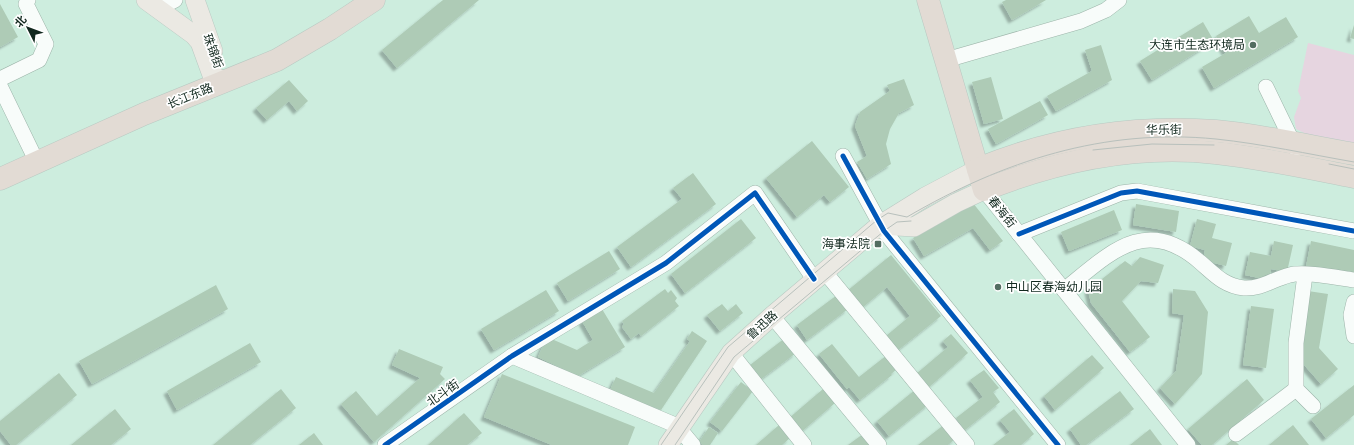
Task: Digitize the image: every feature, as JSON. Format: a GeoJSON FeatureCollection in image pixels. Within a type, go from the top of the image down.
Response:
{"type":"FeatureCollection","features":[{"type":"Feature","properties":{"kind":"highway","name":"长江东路"},"geometry":{"type":"LineString","coordinates":[[0,179],[144,114],[219,76],[272,49],[324,19],[353,0]]}},
{"type":"Feature","properties":{"kind":"highway","name":"长江东路"},"geometry":{"type":"LineString","coordinates":[[0,166],[140,104],[219,76],[277,60],[330,29],[374,0]]}},
{"type":"Feature","properties":{"kind":"highway","name":"春海街"},"geometry":{"type":"LineString","coordinates":[[928,0],[984,190]]}},
{"type":"Feature","properties":{"kind":"highway","name":"华乐街"},"geometry":{"type":"LineString","coordinates":[[978,169],[1004,159],[1060,142],[1120,133],[1168,130],[1217,131],[1354,154]]}},
{"type":"Feature","properties":{"kind":"highway","name":"华乐街"},"geometry":{"type":"LineString","coordinates":[[984,190],[1010,180],[1065,163],[1094,158],[1152,152],[1215,152],[1354,178]]}},
{"type":"Feature","properties":{"kind":"main road","name":"珠锦街"},"geometry":{"type":"LineString","coordinates":[[195,0],[219,76]]}},
{"type":"Feature","properties":{"kind":"main road","name":"珠锦街"},"geometry":{"type":"LineString","coordinates":[[151,3],[194,34],[219,76]]}},
{"type":"Feature","properties":{"kind":"main road","name":"鲁迅路"},"geometry":{"type":"LineString","coordinates":[[668,445],[731,353],[772,316],[880,225],[925,197],[978,169]]}},
{"type":"Feature","properties":{"kind":"main road"},"geometry":{"type":"LineString","coordinates":[[880,225],[914,228],[956,203],[984,190]]}},
{"type":"Feature","properties":{"kind":"street"},"geometry":{"type":"LineString","coordinates":[[0,79],[39,60],[46,44],[26,4],[28,0]]}},
{"type":"Feature","properties":{"kind":"street"},"geometry":{"type":"LineString","coordinates":[[151,3],[167,4],[175,0]]}},
{"type":"Feature","properties":{"kind":"street"},"geometry":{"type":"LineString","coordinates":[[946,60],[1081,21],[1094,16],[1119,0]]}},
{"type":"Feature","properties":{"kind":"street"},"geometry":{"type":"LineString","coordinates":[[0,86],[32,152]]}},
{"type":"Feature","properties":{"kind":"street"},"geometry":{"type":"LineString","coordinates":[[1266,87],[1305,168]]}},
{"type":"Feature","properties":{"kind":"street"},"geometry":{"type":"LineString","coordinates":[[843,156],[880,225],[1058,445]]}},
{"type":"Feature","properties":{"kind":"street","name":"春海街"},"geometry":{"type":"LineString","coordinates":[[984,190],[1188,445]]}},
{"type":"Feature","properties":{"kind":"street"},"geometry":{"type":"LineString","coordinates":[[1019,234],[1121,192],[1137,191],[1354,231]]}},
{"type":"Feature","properties":{"kind":"street","name":"北斗街"},"geometry":{"type":"LineString","coordinates":[[385,445],[512,356],[666,263],[755,193],[819,275]]}},
{"type":"Feature","properties":{"kind":"street"},"geometry":{"type":"LineString","coordinates":[[1064,290],[1115,249],[1134,242],[1154,239],[1173,243],[1188,251],[1217,278],[1230,285],[1244,288],[1260,287],[1291,274],[1354,280]]}},
{"type":"Feature","properties":{"kind":"street"},"geometry":{"type":"LineString","coordinates":[[819,275],[967,445]]}},
{"type":"Feature","properties":{"kind":"street"},"geometry":{"type":"LineString","coordinates":[[1305,275],[1296,343],[1296,388],[1314,406]]}},
{"type":"Feature","properties":{"kind":"street"},"geometry":{"type":"LineString","coordinates":[[1354,302],[1352,315],[1354,336]]}},
{"type":"Feature","properties":{"kind":"street"},"geometry":{"type":"LineString","coordinates":[[772,316],[879,445]]}},
{"type":"Feature","properties":{"kind":"street"},"geometry":{"type":"LineString","coordinates":[[731,353],[804,445]]}},
{"type":"Feature","properties":{"kind":"street"},"geometry":{"type":"LineString","coordinates":[[512,356],[680,427],[693,445]]}},
{"type":"Feature","properties":{"kind":"street"},"geometry":{"type":"LineString","coordinates":[[1236,434],[1296,388]]}},
{"type":"Feature","properties":{"kind":"shaded area"},"geometry":{"type":"Polygon","coordinates":[[[1308,43],[1354,55],[1354,147],[1312,137],[1296,129],[1294,117],[1301,98],[1298,91],[1308,43]]]}},
{"type":"Feature","properties":{"kind":"building"},"geometry":{"type":"Polygon","coordinates":[[[443,0],[479,0],[397,68],[382,50],[443,0]]]}},
{"type":"Feature","properties":{"kind":"building"},"geometry":{"type":"Polygon","coordinates":[[[1006,0],[1046,0],[1012,20],[1002,2],[1006,0]]]}},
{"type":"Feature","properties":{"kind":"building"},"geometry":{"type":"Polygon","coordinates":[[[0,4],[18,37],[0,47],[0,4]]]}},
{"type":"Feature","properties":{"kind":"building","name":"大连市生态环境局"},"geometry":{"type":"Polygon","coordinates":[[[1249,16],[1259,33],[1286,17],[1298,37],[1214,88],[1202,67],[1226,53],[1216,36],[1249,16]]]}},
{"type":"Feature","properties":{"kind":"building"},"geometry":{"type":"Polygon","coordinates":[[[1203,22],[1214,41],[1152,80],[1140,61],[1203,22]]]}},
{"type":"Feature","properties":{"kind":"building"},"geometry":{"type":"Polygon","coordinates":[[[1354,25],[1354,39],[1350,38],[1354,25]]]}},
{"type":"Feature","properties":{"kind":"building"},"geometry":{"type":"Polygon","coordinates":[[[1101,45],[1112,80],[1056,111],[1047,96],[1092,71],[1085,50],[1101,45]]]}},
{"type":"Feature","properties":{"kind":"building"},"geometry":{"type":"Polygon","coordinates":[[[991,77],[1003,119],[984,124],[972,82],[991,77]]]}},
{"type":"Feature","properties":{"kind":"building"},"geometry":{"type":"Polygon","coordinates":[[[904,79],[914,105],[899,113],[890,129],[886,144],[891,164],[867,179],[857,162],[867,156],[855,126],[860,112],[890,91],[887,85],[904,79]]]}},
{"type":"Feature","properties":{"kind":"building"},"geometry":{"type":"Polygon","coordinates":[[[289,80],[308,101],[297,111],[289,101],[267,120],[256,108],[289,80]]]}},
{"type":"Feature","properties":{"kind":"building"},"geometry":{"type":"Polygon","coordinates":[[[1040,101],[1048,115],[996,144],[988,129],[1040,101]]]}},
{"type":"Feature","properties":{"kind":"building"},"geometry":{"type":"Polygon","coordinates":[[[812,141],[849,187],[830,202],[824,195],[797,217],[766,178],[812,141]]]}},
{"type":"Feature","properties":{"kind":"building"},"geometry":{"type":"Polygon","coordinates":[[[693,173],[716,204],[631,267],[617,247],[682,199],[673,188],[693,173]]]}},
{"type":"Feature","properties":{"kind":"building"},"geometry":{"type":"Polygon","coordinates":[[[973,203],[1003,241],[990,250],[973,228],[924,256],[913,238],[973,203]]]}},
{"type":"Feature","properties":{"kind":"building"},"geometry":{"type":"Polygon","coordinates":[[[1136,204],[1179,211],[1176,232],[1133,225],[1136,204]]]}},
{"type":"Feature","properties":{"kind":"building"},"geometry":{"type":"Polygon","coordinates":[[[1114,210],[1122,230],[1069,251],[1061,232],[1114,210]]]}},
{"type":"Feature","properties":{"kind":"building"},"geometry":{"type":"Polygon","coordinates":[[[741,219],[756,238],[685,293],[671,274],[741,219]]]}},
{"type":"Feature","properties":{"kind":"building"},"geometry":{"type":"Polygon","coordinates":[[[1197,219],[1216,224],[1212,238],[1232,243],[1226,266],[1203,260],[1205,250],[1190,246],[1197,219]]]}},
{"type":"Feature","properties":{"kind":"building"},"geometry":{"type":"Polygon","coordinates":[[[1274,241],[1293,245],[1287,272],[1271,269],[1269,280],[1245,275],[1250,252],[1271,256],[1274,241]]]}},
{"type":"Feature","properties":{"kind":"building"},"geometry":{"type":"Polygon","coordinates":[[[1311,241],[1354,250],[1354,277],[1306,267],[1311,241]]]}},
{"type":"Feature","properties":{"kind":"building"},"geometry":{"type":"Polygon","coordinates":[[[609,251],[620,269],[568,301],[557,283],[609,251]]]}},
{"type":"Feature","properties":{"kind":"building"},"geometry":{"type":"Polygon","coordinates":[[[891,255],[941,316],[897,351],[886,336],[910,316],[887,287],[862,308],[847,291],[891,255]]]}},
{"type":"Feature","properties":{"kind":"building"},"geometry":{"type":"Polygon","coordinates":[[[1140,257],[1164,265],[1158,283],[1141,281],[1122,301],[1150,337],[1130,352],[1091,303],[1088,290],[1125,261],[1132,266],[1140,257]]]}},
{"type":"Feature","properties":{"kind":"building"},"geometry":{"type":"Polygon","coordinates":[[[216,285],[228,309],[92,384],[79,361],[216,285]]]}},
{"type":"Feature","properties":{"kind":"building"},"geometry":{"type":"Polygon","coordinates":[[[665,289],[668,293],[671,290],[677,298],[675,301],[679,306],[641,336],[639,333],[631,339],[622,327],[624,324],[622,321],[665,289]]]}},
{"type":"Feature","properties":{"kind":"building"},"geometry":{"type":"Polygon","coordinates":[[[1173,289],[1195,291],[1208,312],[1202,374],[1175,404],[1160,388],[1176,371],[1184,315],[1172,313],[1173,289]]]}},
{"type":"Feature","properties":{"kind":"building"},"geometry":{"type":"Polygon","coordinates":[[[546,290],[559,311],[494,350],[481,329],[546,290]]]}},
{"type":"Feature","properties":{"kind":"building"},"geometry":{"type":"Polygon","coordinates":[[[1308,291],[1328,294],[1319,348],[1338,369],[1321,384],[1298,358],[1308,291]]]}},
{"type":"Feature","properties":{"kind":"building"},"geometry":{"type":"Polygon","coordinates":[[[837,295],[848,309],[807,340],[797,325],[837,295]]]}},
{"type":"Feature","properties":{"kind":"building"},"geometry":{"type":"Polygon","coordinates":[[[722,304],[728,311],[736,304],[743,313],[720,331],[707,315],[722,304]]]}},
{"type":"Feature","properties":{"kind":"building"},"geometry":{"type":"Polygon","coordinates":[[[1251,306],[1274,309],[1266,368],[1243,365],[1251,306]]]}},
{"type":"Feature","properties":{"kind":"building"},"geometry":{"type":"Polygon","coordinates":[[[602,309],[625,347],[578,376],[538,357],[547,337],[577,350],[593,340],[582,321],[602,309]]]}},
{"type":"Feature","properties":{"kind":"building"},"geometry":{"type":"Polygon","coordinates":[[[692,331],[707,341],[661,410],[610,390],[616,377],[654,393],[690,341],[687,339],[692,331]]]}},
{"type":"Feature","properties":{"kind":"building"},"geometry":{"type":"Polygon","coordinates":[[[951,334],[968,353],[928,388],[916,374],[948,347],[943,341],[951,334]]]}},
{"type":"Feature","properties":{"kind":"building"},"geometry":{"type":"Polygon","coordinates":[[[785,338],[796,353],[756,383],[745,369],[785,338]]]}},
{"type":"Feature","properties":{"kind":"building"},"geometry":{"type":"Polygon","coordinates":[[[250,343],[261,362],[177,410],[167,391],[250,343]]]}},
{"type":"Feature","properties":{"kind":"building"},"geometry":{"type":"Polygon","coordinates":[[[832,344],[859,377],[887,355],[897,369],[891,374],[892,375],[860,400],[849,387],[847,389],[819,354],[832,344]]]}},
{"type":"Feature","properties":{"kind":"building"},"geometry":{"type":"Polygon","coordinates":[[[399,349],[443,367],[440,374],[445,379],[374,442],[341,404],[356,391],[377,416],[420,378],[392,365],[399,349]]]}},
{"type":"Feature","properties":{"kind":"building"},"geometry":{"type":"Polygon","coordinates":[[[1092,355],[1104,368],[1055,410],[1044,396],[1092,355]]]}},
{"type":"Feature","properties":{"kind":"building"},"geometry":{"type":"Polygon","coordinates":[[[984,370],[999,388],[993,392],[1000,402],[965,430],[956,418],[983,397],[970,380],[984,370]]]}},
{"type":"Feature","properties":{"kind":"building"},"geometry":{"type":"Polygon","coordinates":[[[59,373],[77,395],[16,445],[11,445],[0,431],[0,421],[59,373]]]}},
{"type":"Feature","properties":{"kind":"building"},"geometry":{"type":"Polygon","coordinates":[[[502,374],[635,427],[628,445],[552,445],[484,417],[502,374]]]}},
{"type":"Feature","properties":{"kind":"building"},"geometry":{"type":"Polygon","coordinates":[[[1247,379],[1264,400],[1212,445],[1202,445],[1188,429],[1247,379]]]}},
{"type":"Feature","properties":{"kind":"building"},"geometry":{"type":"Polygon","coordinates":[[[741,382],[753,391],[722,431],[710,422],[741,382]]]}},
{"type":"Feature","properties":{"kind":"building"},"geometry":{"type":"Polygon","coordinates":[[[1354,385],[1354,415],[1326,438],[1311,419],[1354,385]]]}},
{"type":"Feature","properties":{"kind":"building"},"geometry":{"type":"Polygon","coordinates":[[[281,389],[296,408],[250,445],[213,445],[281,389]]]}},
{"type":"Feature","properties":{"kind":"building"},"geometry":{"type":"Polygon","coordinates":[[[823,389],[835,403],[800,433],[788,419],[823,389]]]}},
{"type":"Feature","properties":{"kind":"building"},"geometry":{"type":"Polygon","coordinates":[[[916,389],[929,404],[889,436],[877,421],[916,389]]]}},
{"type":"Feature","properties":{"kind":"building"},"geometry":{"type":"Polygon","coordinates":[[[1120,391],[1134,409],[1086,445],[1081,445],[1070,429],[1120,391]]]}},
{"type":"Feature","properties":{"kind":"building"},"geometry":{"type":"Polygon","coordinates":[[[115,409],[131,429],[111,445],[71,445],[115,409]]]}},
{"type":"Feature","properties":{"kind":"building"},"geometry":{"type":"Polygon","coordinates":[[[1014,409],[1034,434],[1021,445],[993,445],[1010,432],[1000,420],[1014,409]]]}},
{"type":"Feature","properties":{"kind":"building"},"geometry":{"type":"Polygon","coordinates":[[[464,413],[482,433],[467,445],[428,445],[464,413]]]}},
{"type":"Feature","properties":{"kind":"building"},"geometry":{"type":"Polygon","coordinates":[[[945,424],[956,438],[948,445],[918,445],[945,424]]]}},
{"type":"Feature","properties":{"kind":"building"},"geometry":{"type":"Polygon","coordinates":[[[779,425],[790,438],[782,445],[756,445],[779,425]]]}},
{"type":"Feature","properties":{"kind":"building"},"geometry":{"type":"Polygon","coordinates":[[[1293,425],[1309,445],[1269,445],[1293,425]]]}},
{"type":"Feature","properties":{"kind":"building"},"geometry":{"type":"Polygon","coordinates":[[[709,427],[718,433],[710,445],[703,445],[699,442],[709,427]]]}},
{"type":"Feature","properties":{"kind":"building"},"geometry":{"type":"Polygon","coordinates":[[[1150,429],[1162,445],[1130,445],[1150,429]]]}},
{"type":"Feature","properties":{"kind":"building"},"geometry":{"type":"Polygon","coordinates":[[[314,433],[323,445],[299,445],[314,433]]]}},
{"type":"Feature","properties":{"kind":"building"},"geometry":{"type":"Polygon","coordinates":[[[863,434],[871,445],[848,445],[863,434]]]}},
{"type":"Feature","properties":{"kind":"building"},"geometry":{"type":"Polygon","coordinates":[[[1233,439],[1239,445],[1226,445],[1233,439]]]}},
{"type":"Feature","properties":{"kind":"tram line"},"geometry":{"type":"LineString","coordinates":[[661,445],[728,347],[877,220],[888,213],[907,217],[943,197],[1017,165],[1056,153],[1094,144],[1134,139],[1175,137],[1216,139],[1268,146],[1354,162]]}},
{"type":"Feature","properties":{"kind":"tram line"},"geometry":{"type":"LineString","coordinates":[[1093,150],[1152,144],[1214,145]]}},
{"type":"Feature","properties":{"kind":"tram line"},"geometry":{"type":"LineString","coordinates":[[1329,164],[1354,169]]}},
{"type":"Feature","properties":{"kind":"tram line"},"geometry":{"type":"LineString","coordinates":[[675,445],[734,357],[884,231],[897,222],[911,221]]}},
{"type":"Feature","properties":{"kind":"cycle path"},"geometry":{"type":"LineString","coordinates":[[843,156],[884,231],[1058,445]]}},
{"type":"Feature","properties":{"kind":"cycle path"},"geometry":{"type":"LineString","coordinates":[[1019,234],[1121,193],[1137,191],[1354,231]]}},
{"type":"Feature","properties":{"kind":"cycle path"},"geometry":{"type":"LineString","coordinates":[[385,445],[512,356],[666,263],[755,193],[814,279]]}},
{"type":"Feature","properties":{"kind":"place","name":"大连市生态环境局"},"geometry":{"type":"Point","coordinates":[1253,45]}},
{"type":"Feature","properties":{"kind":"place","name":"海事法院"},"geometry":{"type":"Point","coordinates":[878,244]}},
{"type":"Feature","properties":{"kind":"place","name":"中山区春海幼儿园"},"geometry":{"type":"Point","coordinates":[998,287]}}]}
